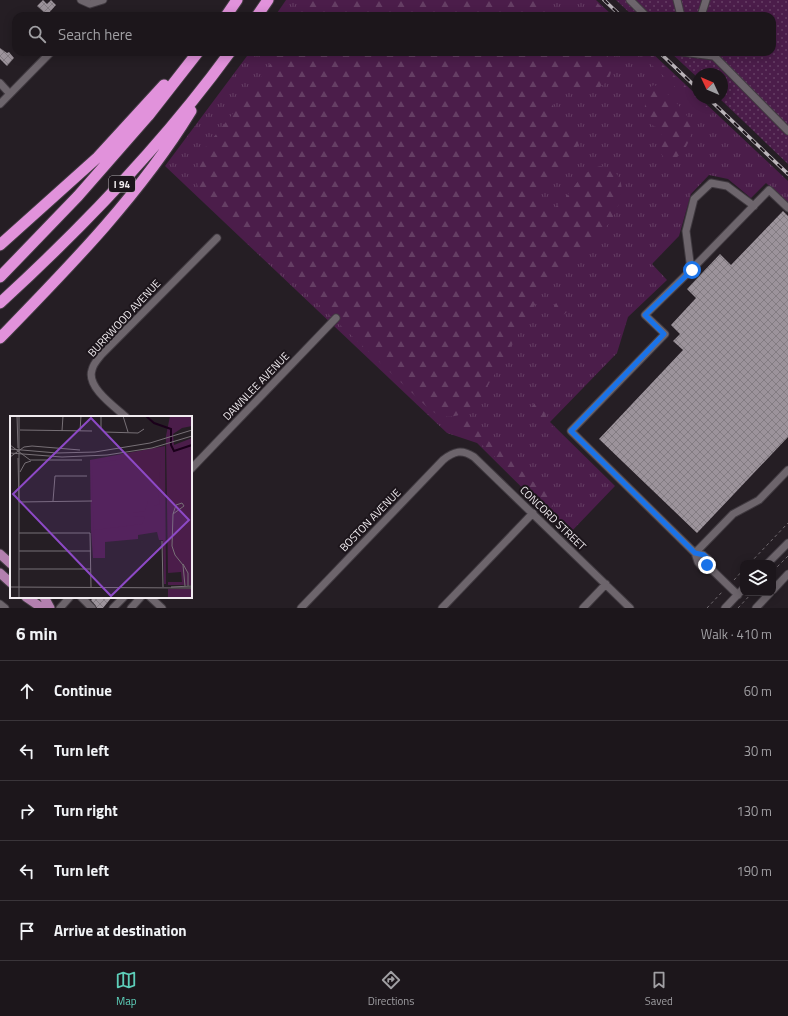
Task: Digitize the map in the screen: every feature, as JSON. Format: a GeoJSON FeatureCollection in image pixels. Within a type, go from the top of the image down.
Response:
{"type":"FeatureCollection","features":[{"type":"Feature","properties":{"kind":"highway"},"geometry":{"type":"LineString","coordinates":[[229,12],[237,0]]}},
{"type":"Feature","properties":{"kind":"highway"},"geometry":{"type":"LineString","coordinates":[[260,12],[268,0]]}},
{"type":"Feature","properties":{"kind":"highway"},"geometry":{"type":"LineString","coordinates":[[0,245],[98,157],[191,56]]}},
{"type":"Feature","properties":{"kind":"highway","name":"I 94"},"geometry":{"type":"LineString","coordinates":[[0,277],[93,179],[148,116],[195,56]]}},
{"type":"Feature","properties":{"kind":"highway","name":"I 94"},"geometry":{"type":"LineString","coordinates":[[0,303],[120,187],[211,78],[227,56]]}},
{"type":"Feature","properties":{"kind":"highway"},"geometry":{"type":"LineString","coordinates":[[0,338],[95,238],[132,193],[172,142],[211,78]]}},
{"type":"Feature","properties":{"kind":"main road"},"geometry":{"type":"LineString","coordinates":[[0,554],[10,563]]}},
{"type":"Feature","properties":{"kind":"main road"},"geometry":{"type":"LineString","coordinates":[[0,573],[10,582]]}},
{"type":"Feature","properties":{"kind":"main road"},"geometry":{"type":"LineString","coordinates":[[27,598],[42,608]]}},
{"type":"Feature","properties":{"kind":"main road"},"geometry":{"type":"LineString","coordinates":[[45,598],[50,608]]}},
{"type":"Feature","properties":{"kind":"street"},"geometry":{"type":"LineString","coordinates":[[81,0],[90,4],[103,0]]}},
{"type":"Feature","properties":{"kind":"street"},"geometry":{"type":"LineString","coordinates":[[630,0],[642,12]]}},
{"type":"Feature","properties":{"kind":"street"},"geometry":{"type":"LineString","coordinates":[[677,0],[680,12]]}},
{"type":"Feature","properties":{"kind":"street"},"geometry":{"type":"LineString","coordinates":[[703,12],[706,0]]}},
{"type":"Feature","properties":{"kind":"street"},"geometry":{"type":"LineString","coordinates":[[0,104],[47,56]]}},
{"type":"Feature","properties":{"kind":"street"},"geometry":{"type":"LineString","coordinates":[[714,56],[788,131]]}},
{"type":"Feature","properties":{"kind":"street"},"geometry":{"type":"LineString","coordinates":[[0,83],[10,94]]}},
{"type":"Feature","properties":{"kind":"street"},"geometry":{"type":"LineString","coordinates":[[692,270],[686,231],[694,199],[711,183],[727,186],[754,206]]}},
{"type":"Feature","properties":{"kind":"street"},"geometry":{"type":"LineString","coordinates":[[725,608],[740,592],[707,565],[703,568],[698,562],[695,553],[571,431],[664,334],[645,315],[692,270],[769,190],[788,208]]}},
{"type":"Feature","properties":{"kind":"street","name":"BURRWOOD AVENUE"},"geometry":{"type":"LineString","coordinates":[[125,416],[94,387],[91,379],[91,371],[102,354],[217,238]]}},
{"type":"Feature","properties":{"kind":"street","name":"DAWNLEE AVENUE"},"geometry":{"type":"LineString","coordinates":[[192,468],[336,318]]}},
{"type":"Feature","properties":{"kind":"street","name":"CONCORD STREET"},"geometry":{"type":"LineString","coordinates":[[457,451],[466,452],[474,457],[630,608]]}},
{"type":"Feature","properties":{"kind":"street","name":"BOSTON AVENUE"},"geometry":{"type":"LineString","coordinates":[[301,608],[443,460],[457,451]]}},
{"type":"Feature","properties":{"kind":"street"},"geometry":{"type":"LineString","coordinates":[[695,553],[733,514],[759,500],[788,470]]}},
{"type":"Feature","properties":{"kind":"street"},"geometry":{"type":"LineString","coordinates":[[442,608],[532,513]]}},
{"type":"Feature","properties":{"kind":"street"},"geometry":{"type":"LineString","coordinates":[[771,560],[788,543]]}},
{"type":"Feature","properties":{"kind":"street"},"geometry":{"type":"LineString","coordinates":[[776,587],[788,574]]}},
{"type":"Feature","properties":{"kind":"street"},"geometry":{"type":"LineString","coordinates":[[584,608],[606,584]]}},
{"type":"Feature","properties":{"kind":"street"},"geometry":{"type":"LineString","coordinates":[[756,608],[767,596]]}},
{"type":"Feature","properties":{"kind":"street"},"geometry":{"type":"LineString","coordinates":[[60,608],[69,598]]}},
{"type":"Feature","properties":{"kind":"street"},"geometry":{"type":"LineString","coordinates":[[84,598],[92,608]]}},
{"type":"Feature","properties":{"kind":"street"},"geometry":{"type":"LineString","coordinates":[[113,608],[123,598]]}},
{"type":"Feature","properties":{"kind":"street"},"geometry":{"type":"LineString","coordinates":[[131,608],[140,598]]}},
{"type":"Feature","properties":{"kind":"street"},"geometry":{"type":"LineString","coordinates":[[151,598],[162,608]]}},
{"type":"Feature","properties":{"kind":"street"},"geometry":{"type":"LineString","coordinates":[[0,604],[5,608]]}},
{"type":"Feature","properties":{"kind":"path"},"geometry":{"type":"LineString","coordinates":[[753,560],[788,523]]}},
{"type":"Feature","properties":{"kind":"path"},"geometry":{"type":"LineString","coordinates":[[776,568],[788,556]]}},
{"type":"Feature","properties":{"kind":"path"},"geometry":{"type":"LineString","coordinates":[[738,608],[749,596]]}},
{"type":"Feature","properties":{"kind":"green space"},"geometry":{"type":"Polygon","coordinates":[[[286,0],[596,0],[609,12],[278,12],[286,0]]]}},
{"type":"Feature","properties":{"kind":"green space"},"geometry":{"type":"Polygon","coordinates":[[[306,0],[539,0],[548,12],[301,12],[306,0]]]}},
{"type":"Feature","properties":{"kind":"green space"},"geometry":{"type":"Polygon","coordinates":[[[582,0],[594,0],[607,12],[595,12],[582,0]]]}},
{"type":"Feature","properties":{"kind":"green space"},"geometry":{"type":"Polygon","coordinates":[[[616,0],[788,0],[788,164],[725,104],[728,104],[728,68],[692,68],[692,72],[674,56],[776,56],[776,12],[629,12],[616,0]]]}},
{"type":"Feature","properties":{"kind":"green space"},"geometry":{"type":"Polygon","coordinates":[[[247,56],[655,56],[692,91],[692,104],[706,104],[788,181],[788,204],[766,183],[751,198],[728,179],[709,175],[691,194],[679,236],[652,264],[667,280],[628,317],[617,353],[550,422],[615,486],[569,534],[477,443],[447,433],[165,166],[247,56]]]}},
{"type":"Feature","properties":{"kind":"green space"},"geometry":{"type":"Polygon","coordinates":[[[276,56],[607,56],[610,62],[611,73],[606,82],[601,86],[591,90],[565,86],[555,91],[553,105],[555,111],[576,135],[579,141],[573,156],[549,179],[544,186],[540,200],[543,207],[554,208],[565,198],[583,176],[597,167],[603,167],[613,170],[620,181],[622,192],[619,203],[607,226],[591,245],[584,252],[562,267],[547,284],[480,399],[462,414],[449,417],[442,416],[428,408],[202,194],[197,184],[196,174],[204,149],[248,95],[276,56]]]}},
{"type":"Feature","properties":{"kind":"green space"},"geometry":{"type":"Polygon","coordinates":[[[642,56],[653,56],[692,92],[692,103],[642,56]]]}},
{"type":"Feature","properties":{"kind":"green space"},"geometry":{"type":"Polygon","coordinates":[[[654,85],[664,91],[675,102],[692,124],[691,135],[687,146],[676,158],[671,161],[666,159],[661,153],[661,133],[648,121],[645,113],[647,91],[648,88],[654,85]]]}},
{"type":"Feature","properties":{"kind":"green space"},"geometry":{"type":"Polygon","coordinates":[[[693,104],[705,104],[711,110],[712,114],[706,116],[693,104]]]}},
{"type":"Feature","properties":{"kind":"green space"},"geometry":{"type":"Polygon","coordinates":[[[558,301],[564,301],[568,305],[568,311],[564,315],[558,315],[554,311],[554,305],[558,301]]]}},
{"type":"Feature","properties":{"kind":"green space"},"geometry":{"type":"Polygon","coordinates":[[[536,402],[541,404],[549,423],[573,447],[573,452],[568,451],[533,414],[530,409],[536,402]]]}},
{"type":"Feature","properties":{"kind":"green space"},"geometry":{"type":"Polygon","coordinates":[[[469,417],[472,425],[491,443],[509,455],[526,476],[550,495],[554,503],[552,508],[547,508],[486,448],[472,438],[452,429],[454,421],[469,417]]]}},
{"type":"Feature","properties":{"kind":"building"},"geometry":{"type":"Polygon","coordinates":[[[43,0],[47,4],[51,0],[56,5],[50,12],[44,12],[37,6],[43,0]]]}},
{"type":"Feature","properties":{"kind":"building"},"geometry":{"type":"Polygon","coordinates":[[[0,48],[7,53],[9,52],[14,58],[7,66],[0,59],[0,48]]]}},
{"type":"Feature","properties":{"kind":"building"},"geometry":{"type":"Polygon","coordinates":[[[783,211],[788,216],[788,437],[697,533],[599,439],[683,350],[673,341],[680,334],[671,325],[696,298],[687,289],[720,254],[731,265],[783,211]]]}},
{"type":"Feature","properties":{"kind":"building"},"geometry":{"type":"Polygon","coordinates":[[[93,598],[111,598],[103,608],[97,608],[91,600],[93,598]]]}},
{"type":"Feature","properties":{"kind":"railway"},"geometry":{"type":"LineString","coordinates":[[604,0],[617,12]]}},
{"type":"Feature","properties":{"kind":"railway"},"geometry":{"type":"LineString","coordinates":[[663,56],[692,83]]}},
{"type":"Feature","properties":{"kind":"railway"},"geometry":{"type":"LineString","coordinates":[[714,104],[788,174]]}},
{"type":"Feature","properties":{"kind":"route"},"geometry":{"type":"LineString","coordinates":[[692,270],[645,315],[664,334],[571,431],[695,553],[704,555],[709,560],[707,565]]}}]}
